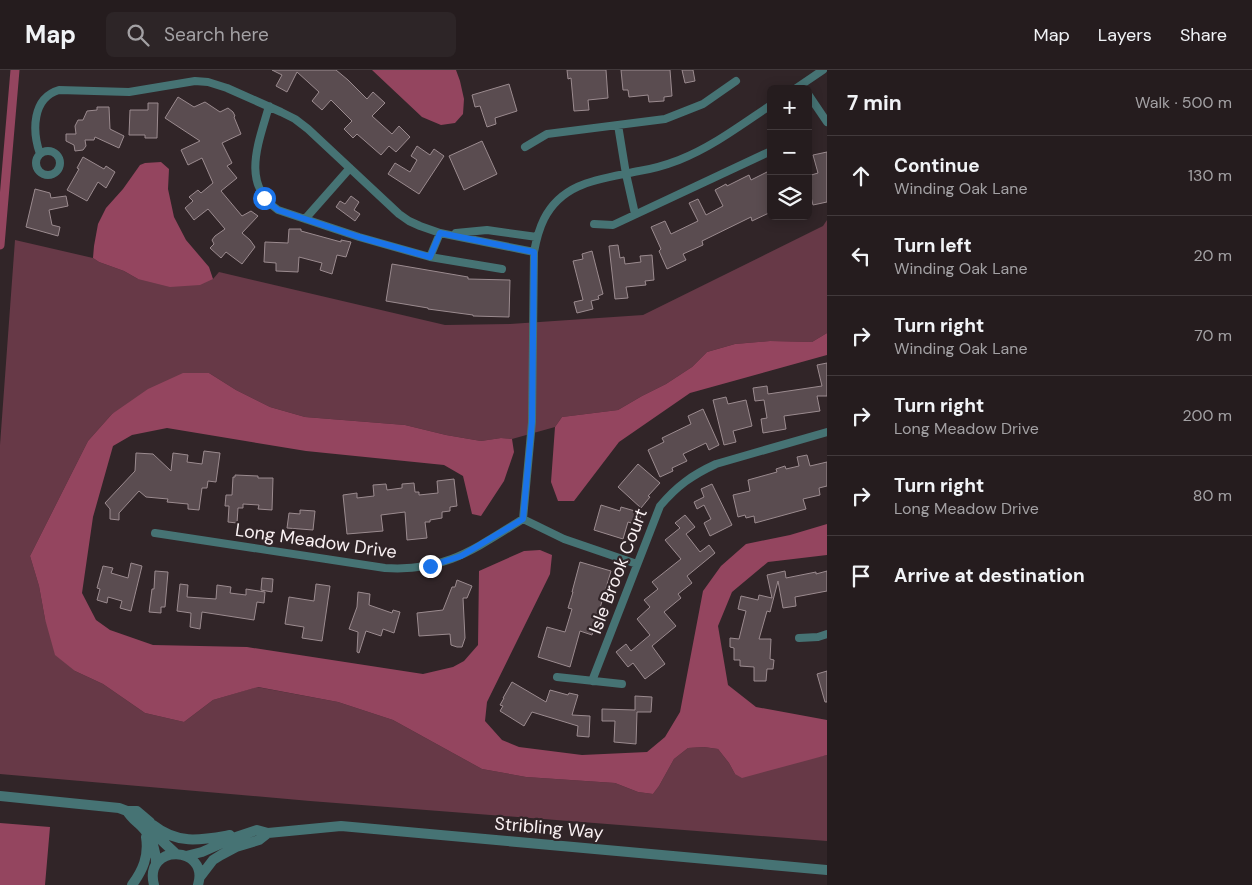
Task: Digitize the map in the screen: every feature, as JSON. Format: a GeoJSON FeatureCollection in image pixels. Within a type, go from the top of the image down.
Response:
{"type":"FeatureCollection","features":[{"type":"Feature","properties":{"kind":"street"},"geometry":{"type":"LineString","coordinates":[[804,85],[824,70]]}},
{"type":"Feature","properties":{"kind":"street"},"geometry":{"type":"LineString","coordinates":[[40,154],[35,133],[36,118],[40,105],[48,95],[59,90],[129,92],[196,81],[208,82],[227,88],[295,119],[399,214],[420,226],[440,233],[534,252]]}},
{"type":"Feature","properties":{"kind":"street"},"geometry":{"type":"LineString","coordinates":[[525,147],[547,134],[665,119],[703,104],[736,81]]}},
{"type":"Feature","properties":{"kind":"street"},"geometry":{"type":"LineString","coordinates":[[812,100],[827,122]]}},
{"type":"Feature","properties":{"kind":"street"},"geometry":{"type":"LineString","coordinates":[[269,106],[255,163],[256,181],[261,192],[278,210],[359,237],[430,257],[502,269]]}},
{"type":"Feature","properties":{"kind":"street"},"geometry":{"type":"LineString","coordinates":[[637,564],[564,539],[523,519],[532,422],[534,252],[537,237],[550,209],[580,185],[657,167],[680,159],[717,141],[767,108]]}},
{"type":"Feature","properties":{"kind":"street"},"geometry":{"type":"LineString","coordinates":[[618,125],[635,214]]}},
{"type":"Feature","properties":{"kind":"street"},"geometry":{"type":"LineString","coordinates":[[594,224],[613,224],[767,153]]}},
{"type":"Feature","properties":{"kind":"street"},"geometry":{"type":"LineString","coordinates":[[305,219],[350,168]]}},
{"type":"Feature","properties":{"kind":"street"},"geometry":{"type":"LineString","coordinates":[[449,234],[487,230],[537,237]]}},
{"type":"Feature","properties":{"kind":"street"},"geometry":{"type":"LineString","coordinates":[[430,257],[440,233]]}},
{"type":"Feature","properties":{"kind":"street","name":"Isle Brook Court"},"geometry":{"type":"LineString","coordinates":[[592,681],[660,506],[670,494],[702,470],[722,462],[827,432]]}},
{"type":"Feature","properties":{"kind":"street","name":"Long Meadow Drive"},"geometry":{"type":"LineString","coordinates":[[155,533],[385,568],[411,568],[430,566],[461,556],[523,519]]}},
{"type":"Feature","properties":{"kind":"street"},"geometry":{"type":"LineString","coordinates":[[799,638],[818,637],[827,634]]}},
{"type":"Feature","properties":{"kind":"street"},"geometry":{"type":"LineString","coordinates":[[557,677],[622,684]]}},
{"type":"Feature","properties":{"kind":"street"},"geometry":{"type":"LineString","coordinates":[[0,796],[119,808],[127,811],[131,817],[148,827],[183,840],[250,832]]}},
{"type":"Feature","properties":{"kind":"street","name":"Stribling Way"},"geometry":{"type":"LineString","coordinates":[[186,856],[202,852],[215,845],[257,830],[268,834],[341,826],[827,870]]}},
{"type":"Feature","properties":{"kind":"street"},"geometry":{"type":"LineString","coordinates":[[148,827],[175,854]]}},
{"type":"Feature","properties":{"kind":"street"},"geometry":{"type":"LineString","coordinates":[[144,885],[153,880],[156,864],[156,853],[148,827]]}},
{"type":"Feature","properties":{"kind":"street"},"geometry":{"type":"LineString","coordinates":[[132,885],[146,860],[148,827]]}},
{"type":"Feature","properties":{"kind":"street","name":"Stribling Way"},"geometry":{"type":"LineString","coordinates":[[199,881],[213,860],[236,847],[259,840],[268,834]]}},
{"type":"Feature","properties":{"kind":"street"},"geometry":{"type":"LineString","coordinates":[[156,864],[167,855],[186,856],[194,861],[197,866],[199,881]]}},
{"type":"Feature","properties":{"kind":"shaded area"},"geometry":{"type":"Polygon","coordinates":[[[372,70],[456,70],[464,99],[463,114],[455,123],[441,125],[422,117],[372,70]]]}},
{"type":"Feature","properties":{"kind":"shaded area"},"geometry":{"type":"Polygon","coordinates":[[[161,162],[169,169],[168,189],[174,217],[186,240],[209,267],[213,279],[200,285],[170,287],[138,279],[93,258],[98,224],[106,208],[123,189],[140,165],[161,162]]]}},
{"type":"Feature","properties":{"kind":"shaded area"},"geometry":{"type":"Polygon","coordinates":[[[827,220],[827,333],[812,342],[770,341],[735,344],[707,352],[692,367],[666,384],[618,410],[562,417],[555,427],[512,439],[501,438],[481,441],[405,425],[305,417],[270,407],[236,390],[209,373],[112,414],[88,441],[30,556],[39,586],[45,619],[75,671],[103,684],[145,713],[184,722],[213,700],[257,687],[338,702],[393,720],[482,769],[526,777],[615,783],[638,792],[653,794],[674,759],[688,748],[704,747],[718,749],[735,774],[827,755],[827,841],[310,801],[0,774],[0,445],[15,240],[93,258],[138,279],[213,279],[219,272],[445,325],[510,324],[643,315],[823,226],[827,220]]]}},
{"type":"Feature","properties":{"kind":"shaded area"},"geometry":{"type":"Polygon","coordinates":[[[827,333],[827,355],[690,393],[619,442],[574,501],[558,501],[551,482],[555,427],[562,417],[618,410],[666,384],[692,367],[707,352],[735,344],[770,341],[812,342],[827,333]]]}},
{"type":"Feature","properties":{"kind":"shaded area"},"geometry":{"type":"Polygon","coordinates":[[[183,373],[209,373],[236,390],[270,407],[305,417],[405,425],[481,441],[501,438],[512,439],[514,452],[504,481],[481,516],[472,514],[463,476],[444,465],[306,451],[167,428],[132,435],[113,446],[93,517],[82,593],[96,620],[110,630],[153,645],[247,647],[423,674],[453,667],[464,661],[478,645],[479,571],[524,551],[540,550],[552,555],[550,574],[487,702],[485,721],[502,740],[519,747],[582,755],[647,752],[665,737],[680,712],[703,591],[721,566],[746,544],[790,535],[827,524],[827,555],[768,562],[732,592],[718,626],[728,685],[756,707],[827,720],[827,755],[742,778],[735,774],[718,749],[704,747],[688,748],[674,759],[653,794],[638,792],[615,783],[526,777],[482,769],[393,720],[338,702],[258,687],[213,700],[184,722],[145,713],[103,684],[75,671],[55,655],[30,556],[88,441],[112,414],[148,389],[183,373]]]}},
{"type":"Feature","properties":{"kind":"shaded area"},"geometry":{"type":"Polygon","coordinates":[[[0,823],[50,827],[45,885],[0,885],[0,823]]]}},
{"type":"Feature","properties":{"kind":"building"},"geometry":{"type":"Polygon","coordinates":[[[272,70],[336,70],[367,99],[373,92],[385,103],[372,116],[392,134],[399,126],[410,137],[396,152],[389,146],[381,155],[357,134],[353,138],[344,129],[352,121],[331,100],[322,110],[312,101],[319,92],[297,72],[287,92],[276,86],[282,75],[272,70]]]}},
{"type":"Feature","properties":{"kind":"building"},"geometry":{"type":"Polygon","coordinates":[[[567,70],[606,70],[608,98],[588,100],[589,110],[574,111],[571,78],[568,79],[567,70]]]}},
{"type":"Feature","properties":{"kind":"building"},"geometry":{"type":"Polygon","coordinates":[[[621,70],[670,70],[672,96],[664,97],[664,101],[649,102],[648,95],[629,97],[628,90],[623,90],[621,70]]]}},
{"type":"Feature","properties":{"kind":"building"},"geometry":{"type":"Polygon","coordinates":[[[682,70],[693,70],[695,81],[685,83],[682,70]]]}},
{"type":"Feature","properties":{"kind":"building"},"geometry":{"type":"Polygon","coordinates":[[[509,84],[517,111],[495,118],[496,124],[487,127],[480,106],[475,107],[472,95],[509,84]]]}},
{"type":"Feature","properties":{"kind":"building"},"geometry":{"type":"Polygon","coordinates":[[[178,97],[194,107],[205,102],[220,112],[228,108],[235,116],[241,134],[222,143],[232,163],[227,166],[237,178],[221,191],[242,216],[251,211],[258,216],[242,233],[255,247],[242,264],[226,252],[221,258],[210,248],[214,244],[212,240],[215,236],[225,229],[208,209],[194,220],[185,208],[193,201],[189,197],[198,190],[201,193],[213,183],[202,158],[188,165],[181,150],[200,141],[165,118],[178,97]]]}},
{"type":"Feature","properties":{"kind":"building"},"geometry":{"type":"Polygon","coordinates":[[[148,103],[158,103],[157,138],[145,138],[145,135],[129,135],[130,110],[148,110],[148,103]]]}},
{"type":"Feature","properties":{"kind":"building"},"geometry":{"type":"Polygon","coordinates":[[[97,107],[109,107],[110,129],[124,136],[119,148],[95,137],[94,140],[85,140],[86,146],[83,150],[75,151],[74,145],[66,141],[66,134],[76,134],[75,126],[78,120],[83,120],[87,111],[97,110],[97,107]]]}},
{"type":"Feature","properties":{"kind":"building"},"geometry":{"type":"Polygon","coordinates":[[[482,141],[497,174],[464,190],[449,156],[482,141]]]}},
{"type":"Feature","properties":{"kind":"building"},"geometry":{"type":"Polygon","coordinates":[[[417,146],[430,155],[434,149],[444,156],[419,194],[388,174],[395,163],[410,172],[417,160],[411,156],[417,146]]]}},
{"type":"Feature","properties":{"kind":"building"},"geometry":{"type":"Polygon","coordinates":[[[827,152],[827,202],[813,205],[812,175],[818,173],[813,155],[827,152]]]}},
{"type":"Feature","properties":{"kind":"building"},"geometry":{"type":"Polygon","coordinates":[[[83,157],[104,169],[106,166],[115,172],[106,188],[98,182],[87,201],[67,190],[79,169],[77,168],[83,157]]]}},
{"type":"Feature","properties":{"kind":"building"},"geometry":{"type":"Polygon","coordinates":[[[767,172],[767,214],[752,221],[751,217],[702,241],[703,245],[683,254],[686,260],[667,269],[659,251],[661,249],[651,227],[665,221],[671,234],[698,221],[689,203],[698,199],[706,215],[723,206],[715,190],[749,175],[751,180],[767,172]]]}},
{"type":"Feature","properties":{"kind":"building"},"geometry":{"type":"Polygon","coordinates":[[[35,189],[50,193],[51,198],[66,196],[68,206],[49,210],[52,225],[60,227],[58,236],[26,227],[35,189]]]}},
{"type":"Feature","properties":{"kind":"building"},"geometry":{"type":"Polygon","coordinates":[[[351,196],[359,202],[354,210],[360,214],[355,221],[336,207],[340,201],[345,204],[351,196]]]}},
{"type":"Feature","properties":{"kind":"building"},"geometry":{"type":"Polygon","coordinates":[[[289,229],[301,229],[301,231],[341,242],[341,240],[351,242],[346,257],[337,255],[332,274],[320,270],[322,263],[299,257],[298,272],[276,271],[276,263],[264,262],[265,242],[288,243],[289,229]]]}},
{"type":"Feature","properties":{"kind":"building"},"geometry":{"type":"Polygon","coordinates":[[[618,245],[620,258],[624,257],[625,264],[641,262],[640,256],[652,255],[654,280],[645,281],[646,285],[626,287],[628,298],[615,299],[609,246],[618,245]]]}},
{"type":"Feature","properties":{"kind":"building"},"geometry":{"type":"Polygon","coordinates":[[[592,251],[603,294],[598,296],[599,299],[591,301],[593,309],[577,313],[574,302],[583,300],[573,261],[583,259],[582,254],[592,251]]]}},
{"type":"Feature","properties":{"kind":"building"},"geometry":{"type":"Polygon","coordinates":[[[392,264],[468,277],[468,279],[510,280],[509,317],[473,316],[386,301],[392,264]]]}},
{"type":"Feature","properties":{"kind":"building"},"geometry":{"type":"Polygon","coordinates":[[[827,363],[827,396],[817,396],[820,411],[784,416],[786,429],[763,433],[761,419],[767,418],[764,400],[755,401],[753,388],[767,386],[768,394],[822,386],[817,365],[827,363]]]}},
{"type":"Feature","properties":{"kind":"building"},"geometry":{"type":"Polygon","coordinates":[[[726,397],[728,404],[746,400],[752,426],[733,431],[736,442],[724,445],[713,400],[726,397]]]}},
{"type":"Feature","properties":{"kind":"building"},"geometry":{"type":"Polygon","coordinates":[[[703,409],[719,445],[709,450],[706,443],[683,454],[687,461],[672,468],[673,471],[660,477],[648,450],[664,442],[662,438],[691,424],[688,416],[703,409]]]}},
{"type":"Feature","properties":{"kind":"building"},"geometry":{"type":"Polygon","coordinates":[[[204,451],[220,453],[216,482],[208,481],[207,488],[202,488],[199,510],[188,509],[188,504],[167,502],[168,499],[146,497],[139,491],[119,513],[119,520],[110,519],[110,509],[105,503],[135,471],[136,453],[153,454],[171,471],[173,453],[188,455],[187,462],[202,464],[204,451]]]}},
{"type":"Feature","properties":{"kind":"building"},"geometry":{"type":"Polygon","coordinates":[[[807,455],[810,466],[827,462],[827,486],[819,488],[820,495],[803,499],[806,509],[755,523],[754,516],[746,518],[745,515],[738,517],[733,495],[750,491],[748,480],[777,472],[776,469],[785,466],[786,469],[799,466],[797,457],[807,455]]]}},
{"type":"Feature","properties":{"kind":"building"},"geometry":{"type":"Polygon","coordinates":[[[638,464],[660,483],[648,496],[650,497],[641,508],[618,487],[638,464]]]}},
{"type":"Feature","properties":{"kind":"building"},"geometry":{"type":"Polygon","coordinates":[[[235,475],[273,478],[272,510],[258,509],[259,505],[243,504],[243,508],[238,508],[237,523],[228,522],[229,506],[225,506],[226,495],[232,495],[233,477],[235,475]]]}},
{"type":"Feature","properties":{"kind":"building"},"geometry":{"type":"Polygon","coordinates":[[[454,479],[457,506],[450,507],[450,511],[442,512],[442,518],[425,522],[427,538],[407,540],[405,512],[381,515],[383,531],[347,534],[343,495],[357,493],[357,498],[374,496],[373,485],[386,484],[387,490],[402,488],[402,484],[414,483],[415,492],[419,492],[419,495],[438,493],[437,481],[454,479]]]}},
{"type":"Feature","properties":{"kind":"building"},"geometry":{"type":"Polygon","coordinates":[[[712,484],[732,525],[710,536],[704,523],[711,519],[704,505],[697,509],[694,502],[704,497],[701,489],[712,484]]]}},
{"type":"Feature","properties":{"kind":"building"},"geometry":{"type":"Polygon","coordinates":[[[601,505],[620,511],[621,507],[642,513],[638,525],[628,522],[623,539],[594,530],[601,505]]]}},
{"type":"Feature","properties":{"kind":"building"},"geometry":{"type":"Polygon","coordinates":[[[300,510],[315,511],[313,530],[287,528],[289,513],[300,514],[300,510]]]}},
{"type":"Feature","properties":{"kind":"building"},"geometry":{"type":"Polygon","coordinates":[[[685,515],[695,527],[686,534],[700,552],[709,545],[715,553],[687,576],[692,583],[678,594],[681,598],[664,612],[676,626],[652,646],[665,664],[645,679],[633,663],[628,667],[616,652],[626,644],[631,651],[650,635],[637,619],[650,607],[644,600],[658,589],[652,582],[681,559],[665,540],[680,528],[675,523],[685,515]]]}},
{"type":"Feature","properties":{"kind":"building"},"geometry":{"type":"Polygon","coordinates":[[[580,562],[611,571],[592,635],[580,631],[570,667],[538,657],[547,627],[565,632],[572,609],[568,608],[580,562]]]}},
{"type":"Feature","properties":{"kind":"building"},"geometry":{"type":"Polygon","coordinates":[[[131,563],[142,566],[131,611],[120,608],[122,601],[108,597],[107,603],[97,600],[100,589],[97,588],[103,566],[113,568],[111,573],[128,578],[131,563]]]}},
{"type":"Feature","properties":{"kind":"building"},"geometry":{"type":"Polygon","coordinates":[[[155,571],[168,572],[165,607],[161,607],[161,613],[149,612],[152,589],[154,589],[155,571]]]}},
{"type":"Feature","properties":{"kind":"building"},"geometry":{"type":"Polygon","coordinates":[[[785,571],[786,578],[827,571],[827,591],[795,597],[796,606],[783,608],[778,581],[770,612],[767,611],[759,639],[771,639],[770,659],[774,660],[773,669],[767,669],[766,681],[754,681],[754,667],[740,666],[740,660],[734,660],[734,648],[730,647],[730,638],[739,639],[746,611],[738,609],[741,596],[758,600],[759,595],[772,598],[767,575],[785,571]]]}},
{"type":"Feature","properties":{"kind":"building"},"geometry":{"type":"Polygon","coordinates":[[[262,578],[273,579],[272,592],[261,590],[262,578]]]}},
{"type":"Feature","properties":{"kind":"building"},"geometry":{"type":"Polygon","coordinates":[[[457,580],[472,586],[467,598],[463,598],[465,638],[462,647],[451,645],[450,634],[419,636],[417,613],[443,610],[452,587],[455,587],[457,580]]]}},
{"type":"Feature","properties":{"kind":"building"},"geometry":{"type":"Polygon","coordinates":[[[180,584],[188,585],[187,597],[216,599],[217,585],[231,587],[230,593],[246,595],[246,589],[265,592],[264,603],[257,602],[254,620],[202,612],[200,629],[190,627],[191,613],[177,611],[180,584]]]}},
{"type":"Feature","properties":{"kind":"building"},"geometry":{"type":"Polygon","coordinates":[[[316,584],[330,586],[322,641],[302,638],[304,627],[285,624],[289,597],[314,601],[316,584]]]}},
{"type":"Feature","properties":{"kind":"building"},"geometry":{"type":"Polygon","coordinates":[[[358,592],[370,594],[369,605],[392,613],[393,610],[400,612],[394,633],[383,629],[381,636],[366,631],[359,653],[357,652],[358,632],[349,629],[357,607],[358,592]]]}},
{"type":"Feature","properties":{"kind":"building"},"geometry":{"type":"Polygon","coordinates":[[[827,671],[827,702],[825,702],[817,674],[827,671]]]}},
{"type":"Feature","properties":{"kind":"building"},"geometry":{"type":"Polygon","coordinates":[[[512,682],[546,702],[550,690],[568,695],[569,693],[578,695],[572,715],[590,716],[589,737],[577,736],[578,726],[532,712],[524,726],[500,711],[503,706],[500,705],[512,682]]]}},
{"type":"Feature","properties":{"kind":"building"},"geometry":{"type":"Polygon","coordinates":[[[635,696],[652,697],[651,712],[637,712],[636,744],[614,742],[615,721],[602,721],[602,709],[635,710],[635,696]]]}},
{"type":"Feature","properties":{"kind":"waterway"},"geometry":{"type":"LineString","coordinates":[[0,245],[15,70]]}},
{"type":"Feature","properties":{"kind":"route"},"geometry":{"type":"LineString","coordinates":[[264,198],[278,210],[359,237],[430,257],[440,233],[534,252],[532,422],[523,519],[461,556],[430,566]]}}]}
